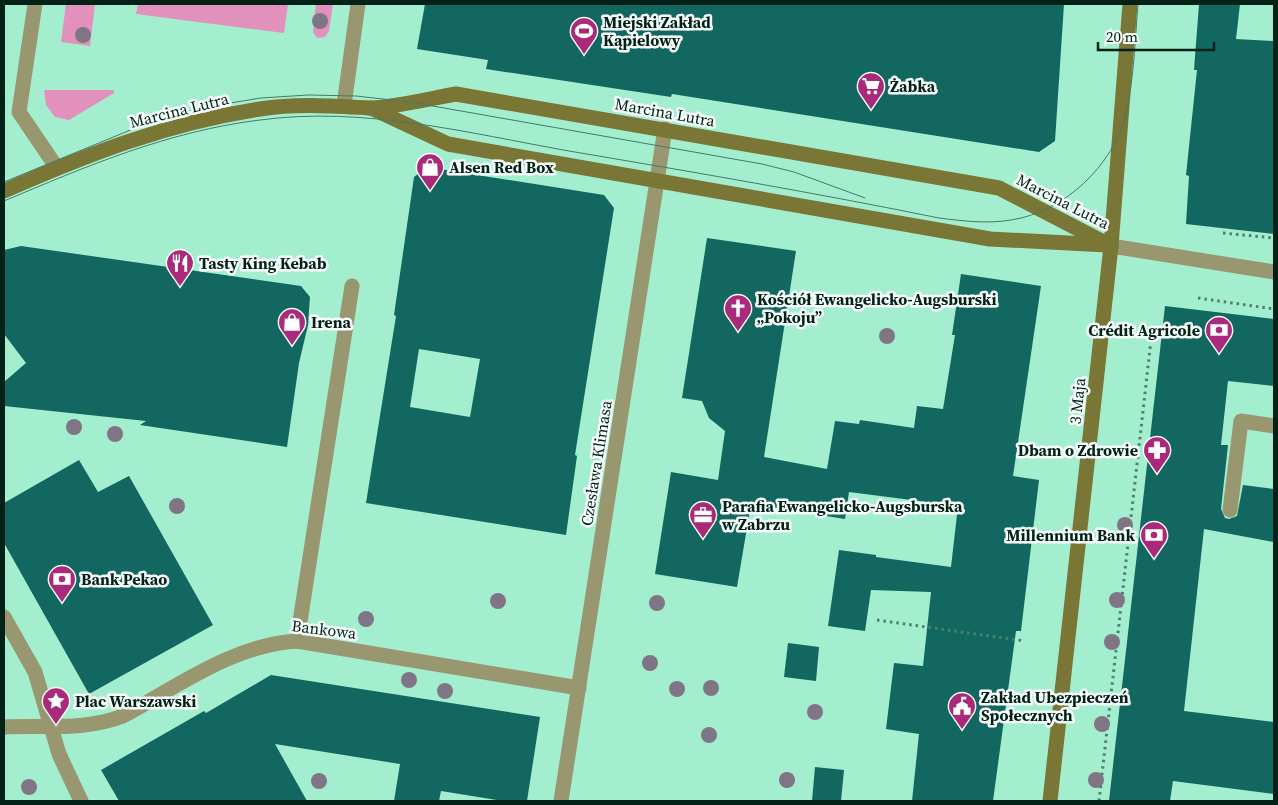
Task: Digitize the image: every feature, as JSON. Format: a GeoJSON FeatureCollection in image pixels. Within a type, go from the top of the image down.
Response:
{"type":"FeatureCollection","features":[{"type":"Feature","properties":{"kind":"street"},"geometry":{"type":"LineString","coordinates":[[35,4],[20,112],[57,168]]}},
{"type":"Feature","properties":{"kind":"street"},"geometry":{"type":"LineString","coordinates":[[344,105],[358,4]]}},
{"type":"Feature","properties":{"kind":"street","name":"3 Maja"},"geometry":{"type":"LineString","coordinates":[[1050,801],[1111,246],[1130,4]]}},
{"type":"Feature","properties":{"kind":"street","name":"Marcina Lutra"},"geometry":{"type":"LineString","coordinates":[[4,191],[57,168],[148,134],[196,120],[261,109],[344,105],[371,108],[456,94],[999,188],[1111,246]]}},
{"type":"Feature","properties":{"kind":"street","name":"Marcina Lutra"},"geometry":{"type":"LineString","coordinates":[[371,108],[448,144],[990,239],[1111,246]]}},
{"type":"Feature","properties":{"kind":"street","name":"Czesława Klimasa"},"geometry":{"type":"LineString","coordinates":[[561,801],[665,129]]}},
{"type":"Feature","properties":{"kind":"street"},"geometry":{"type":"LineString","coordinates":[[1111,246],[1274,272]]}},
{"type":"Feature","properties":{"kind":"street"},"geometry":{"type":"LineString","coordinates":[[297,641],[352,286]]}},
{"type":"Feature","properties":{"kind":"street"},"geometry":{"type":"LineString","coordinates":[[1230,510],[1241,421],[1274,426]]}},
{"type":"Feature","properties":{"kind":"street"},"geometry":{"type":"LineString","coordinates":[[4,617],[35,672],[66,772],[81,801]]}},
{"type":"Feature","properties":{"kind":"street","name":"Bankowa"},"geometry":{"type":"LineString","coordinates":[[4,727],[82,727],[105,723],[123,716],[235,654],[272,642],[297,641],[579,688]]}},
{"type":"Feature","properties":{"kind":"path"},"geometry":{"type":"LineString","coordinates":[[1218,233],[1274,238]]}},
{"type":"Feature","properties":{"kind":"path"},"geometry":{"type":"LineString","coordinates":[[1198,298],[1274,309]]}},
{"type":"Feature","properties":{"kind":"path"},"geometry":{"type":"LineString","coordinates":[[1099,801],[1151,340]]}},
{"type":"Feature","properties":{"kind":"path"},"geometry":{"type":"LineString","coordinates":[[877,620],[1025,641]]}},
{"type":"Feature","properties":{"kind":"shaded area"},"geometry":{"type":"Polygon","coordinates":[[[66,4],[95,4],[90,46],[61,42],[66,4]]]}},
{"type":"Feature","properties":{"kind":"shaded area"},"geometry":{"type":"Polygon","coordinates":[[[138,4],[288,4],[284,33],[136,14],[138,4]]]}},
{"type":"Feature","properties":{"kind":"shaded area"},"geometry":{"type":"Polygon","coordinates":[[[316,4],[333,4],[329,31],[325,37],[317,38],[313,32],[316,4]]]}},
{"type":"Feature","properties":{"kind":"shaded area"},"geometry":{"type":"Polygon","coordinates":[[[44,90],[114,90],[114,93],[69,120],[55,117],[46,105],[44,90]]]}},
{"type":"Feature","properties":{"kind":"building"},"geometry":{"type":"Polygon","coordinates":[[[425,4],[1064,4],[1055,141],[1039,152],[672,94],[671,97],[486,69],[488,60],[417,49],[425,4]]]}},
{"type":"Feature","properties":{"kind":"building"},"geometry":{"type":"Polygon","coordinates":[[[1199,4],[1240,4],[1236,39],[1274,41],[1274,234],[1186,224],[1189,176],[1186,175],[1197,70],[1194,70],[1199,4]]]}},
{"type":"Feature","properties":{"kind":"building"},"geometry":{"type":"Polygon","coordinates":[[[427,167],[604,195],[614,208],[575,455],[577,456],[566,535],[366,503],[396,316],[394,315],[414,177],[427,167]],[[419,349],[410,407],[470,417],[480,359],[419,349]]]}},
{"type":"Feature","properties":{"kind":"building"},"geometry":{"type":"Polygon","coordinates":[[[707,238],[796,251],[764,457],[827,469],[835,421],[859,424],[860,420],[914,428],[917,406],[943,409],[955,335],[952,335],[961,274],[1041,286],[1013,476],[1039,480],[1021,631],[1016,631],[993,801],[912,801],[919,734],[886,729],[894,663],[923,666],[931,592],[871,590],[865,631],[828,626],[839,550],[951,567],[958,506],[849,492],[845,519],[751,504],[737,587],[655,574],[671,472],[718,480],[725,431],[709,418],[702,401],[682,398],[707,238]]]}},
{"type":"Feature","properties":{"kind":"building"},"geometry":{"type":"Polygon","coordinates":[[[21,246],[301,286],[310,297],[308,325],[299,363],[287,447],[140,425],[146,421],[4,406],[4,382],[26,363],[4,334],[4,250],[21,246]]]}},
{"type":"Feature","properties":{"kind":"building"},"geometry":{"type":"Polygon","coordinates":[[[1165,306],[1274,319],[1274,386],[1228,381],[1221,445],[1228,445],[1221,509],[1225,518],[1229,519],[1237,516],[1243,485],[1274,489],[1274,542],[1204,529],[1184,711],[1274,722],[1274,794],[1173,781],[1170,801],[1109,801],[1165,306]]]}},
{"type":"Feature","properties":{"kind":"building"},"geometry":{"type":"Polygon","coordinates":[[[79,460],[98,492],[129,476],[213,625],[89,694],[4,543],[4,503],[79,460]]]}},
{"type":"Feature","properties":{"kind":"building"},"geometry":{"type":"Polygon","coordinates":[[[788,643],[819,647],[816,681],[784,677],[788,643]]]}},
{"type":"Feature","properties":{"kind":"building"},"geometry":{"type":"Polygon","coordinates":[[[271,675],[540,717],[527,801],[503,801],[441,791],[439,801],[394,801],[400,764],[275,744],[307,801],[119,801],[101,770],[271,675]]]}},
{"type":"Feature","properties":{"kind":"building"},"geometry":{"type":"Polygon","coordinates":[[[815,767],[844,770],[841,801],[812,801],[815,767]]]}},
{"type":"Feature","properties":{"kind":"tram line"},"geometry":{"type":"LineString","coordinates":[[4,201],[97,163],[193,132],[260,120],[338,116],[376,119],[454,130],[801,191],[939,218],[984,222],[1011,220],[1031,215],[1067,197],[1084,184],[1110,151],[1120,133],[1129,100],[1138,4]]}},
{"type":"Feature","properties":{"kind":"tram line"},"geometry":{"type":"LineString","coordinates":[[4,182],[145,124],[199,108],[261,98],[308,95],[356,96],[410,102],[762,164],[794,172],[865,198]]}},
{"type":"Feature","properties":{"kind":"place","name":"Miejski Zakład Kąpielowy"},"geometry":{"type":"Point","coordinates":[584,55]}},
{"type":"Feature","properties":{"kind":"place","name":"Żabka"},"geometry":{"type":"Point","coordinates":[871,110]}},
{"type":"Feature","properties":{"kind":"place","name":"Alsen Red Box"},"geometry":{"type":"Point","coordinates":[430,191]}},
{"type":"Feature","properties":{"kind":"place","name":"Tasty King Kebab"},"geometry":{"type":"Point","coordinates":[180,287]}},
{"type":"Feature","properties":{"kind":"place","name":"Kościół Ewangelicko-Augsburski „Pokoju”"},"geometry":{"type":"Point","coordinates":[738,332]}},
{"type":"Feature","properties":{"kind":"place","name":"Irena"},"geometry":{"type":"Point","coordinates":[292,346]}},
{"type":"Feature","properties":{"kind":"place","name":"Crédit Agricole"},"geometry":{"type":"Point","coordinates":[1219,354]}},
{"type":"Feature","properties":{"kind":"place","name":"Dbam o Zdrowie"},"geometry":{"type":"Point","coordinates":[1157,474]}},
{"type":"Feature","properties":{"kind":"place","name":"Parafia Ewangelicko-Augsburska w Zabrzu"},"geometry":{"type":"Point","coordinates":[703,539]}},
{"type":"Feature","properties":{"kind":"place","name":"Millennium Bank"},"geometry":{"type":"Point","coordinates":[1154,559]}},
{"type":"Feature","properties":{"kind":"place","name":"Bank Pekao"},"geometry":{"type":"Point","coordinates":[62,603]}},
{"type":"Feature","properties":{"kind":"place","name":"Plac Warszawski"},"geometry":{"type":"Point","coordinates":[56,725]}},
{"type":"Feature","properties":{"kind":"place","name":"Zakład Ubezpieczeń Społecznych"},"geometry":{"type":"Point","coordinates":[962,730]}}]}
